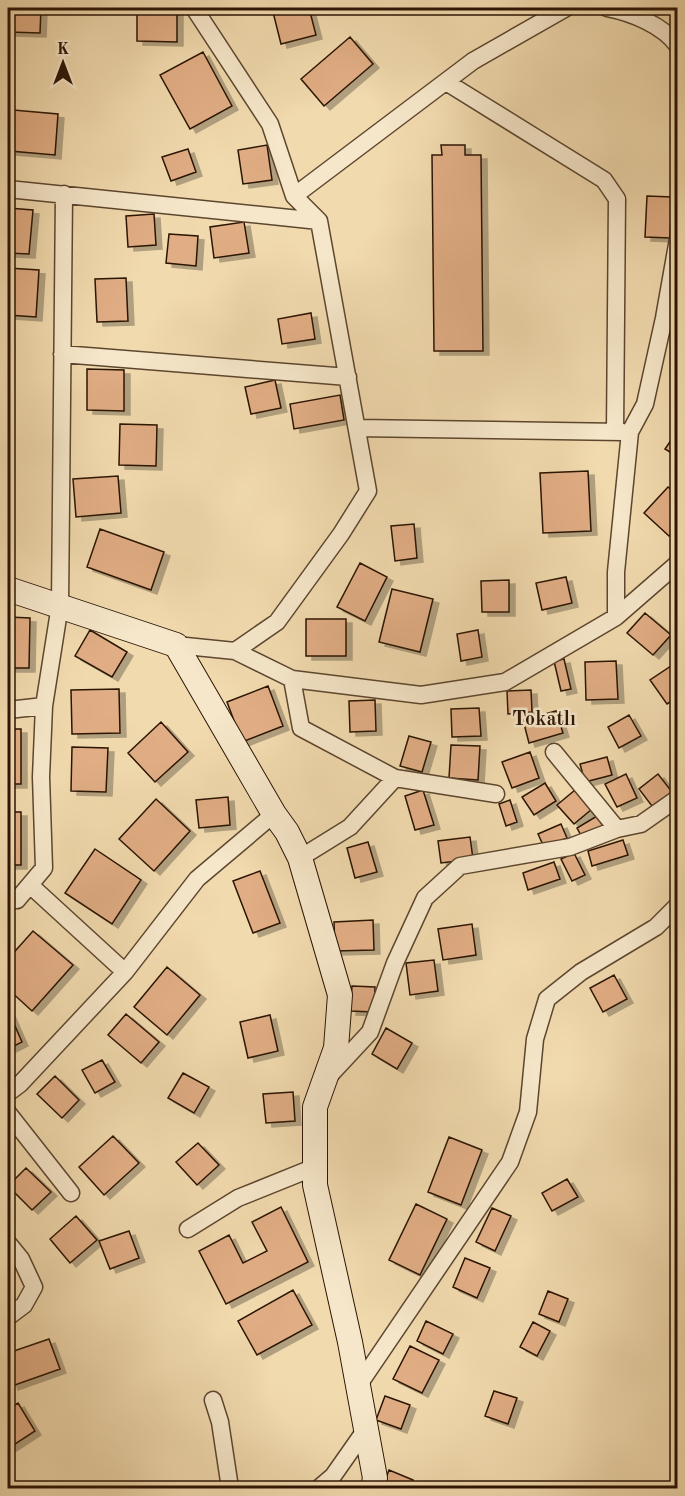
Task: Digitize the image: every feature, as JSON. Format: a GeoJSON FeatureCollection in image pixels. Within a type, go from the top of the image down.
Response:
{"type":"FeatureCollection","features":[{"type":"Feature","properties":{"kind":"street"},"geometry":{"type":"LineString","coordinates":[[194,8],[270,124],[294,196],[319,221],[368,491],[341,534],[277,622],[235,651]]}},
{"type":"Feature","properties":{"kind":"street"},"geometry":{"type":"LineString","coordinates":[[294,196],[473,61],[566,8]]}},
{"type":"Feature","properties":{"kind":"street"},"geometry":{"type":"LineString","coordinates":[[607,8],[625,12],[656,27],[678,46]]}},
{"type":"Feature","properties":{"kind":"street"},"geometry":{"type":"LineString","coordinates":[[446,82],[604,180],[617,199],[622,432],[616,617]]}},
{"type":"Feature","properties":{"kind":"street"},"geometry":{"type":"LineString","coordinates":[[8,189],[319,221]]}},
{"type":"Feature","properties":{"kind":"street"},"geometry":{"type":"LineString","coordinates":[[8,900],[17,900],[44,868],[41,777],[44,706],[60,605],[64,194]]}},
{"type":"Feature","properties":{"kind":"street"},"geometry":{"type":"LineString","coordinates":[[622,432],[645,404],[678,239]]}},
{"type":"Feature","properties":{"kind":"street"},"geometry":{"type":"LineString","coordinates":[[62,354],[348,377]]}},
{"type":"Feature","properties":{"kind":"street"},"geometry":{"type":"LineString","coordinates":[[357,428],[622,432]]}},
{"type":"Feature","properties":{"kind":"street"},"geometry":{"type":"LineString","coordinates":[[8,589],[176,645],[235,651],[292,679],[421,695],[505,682],[616,617],[678,562]]}},
{"type":"Feature","properties":{"kind":"street"},"geometry":{"type":"LineString","coordinates":[[176,645],[274,814],[287,831],[300,858],[339,995],[336,1048],[315,1107],[315,1185],[350,1342],[375,1478],[373,1488]]}},
{"type":"Feature","properties":{"kind":"street"},"geometry":{"type":"LineString","coordinates":[[292,679],[300,728],[394,778],[496,794]]}},
{"type":"Feature","properties":{"kind":"street"},"geometry":{"type":"LineString","coordinates":[[8,710],[44,706]]}},
{"type":"Feature","properties":{"kind":"street"},"geometry":{"type":"LineString","coordinates":[[554,752],[617,829]]}},
{"type":"Feature","properties":{"kind":"street"},"geometry":{"type":"LineString","coordinates":[[300,858],[350,827],[394,778]]}},
{"type":"Feature","properties":{"kind":"street"},"geometry":{"type":"LineString","coordinates":[[324,1081],[370,1032],[395,963],[425,898],[460,866],[570,847],[617,829],[641,824],[678,798]]}},
{"type":"Feature","properties":{"kind":"street"},"geometry":{"type":"LineString","coordinates":[[8,1093],[20,1084],[125,972],[197,879],[274,814]]}},
{"type":"Feature","properties":{"kind":"street"},"geometry":{"type":"LineString","coordinates":[[30,885],[125,972]]}},
{"type":"Feature","properties":{"kind":"street"},"geometry":{"type":"LineString","coordinates":[[358,1386],[510,1162],[528,1112],[535,1039],[547,999],[581,972],[656,927],[678,905]]}},
{"type":"Feature","properties":{"kind":"street"},"geometry":{"type":"LineString","coordinates":[[8,1113],[70,1193]]}},
{"type":"Feature","properties":{"kind":"street"},"geometry":{"type":"LineString","coordinates":[[188,1229],[238,1198],[315,1167]]}},
{"type":"Feature","properties":{"kind":"street"},"geometry":{"type":"LineString","coordinates":[[8,1244],[21,1259],[34,1287],[24,1305],[8,1317]]}},
{"type":"Feature","properties":{"kind":"street"},"geometry":{"type":"LineString","coordinates":[[213,1400],[220,1422],[230,1488]]}},
{"type":"Feature","properties":{"kind":"street"},"geometry":{"type":"LineString","coordinates":[[319,1488],[333,1476],[366,1429]]}},
{"type":"Feature","properties":{"kind":"building"},"geometry":{"type":"Polygon","coordinates":[[[8,8],[41,8],[40,33],[8,32],[8,8]]]}},
{"type":"Feature","properties":{"kind":"building"},"geometry":{"type":"Polygon","coordinates":[[[137,8],[177,8],[177,42],[137,41],[137,8]]]}},
{"type":"Feature","properties":{"kind":"building"},"geometry":{"type":"Polygon","coordinates":[[[272,8],[309,8],[316,35],[281,44],[272,8]]]}},
{"type":"Feature","properties":{"kind":"building"},"geometry":{"type":"Polygon","coordinates":[[[350,37],[373,64],[324,106],[301,79],[350,37]]]}},
{"type":"Feature","properties":{"kind":"building"},"geometry":{"type":"Polygon","coordinates":[[[203,52],[232,106],[190,129],[160,75],[203,52]]]}},
{"type":"Feature","properties":{"kind":"building"},"geometry":{"type":"Polygon","coordinates":[[[13,110],[58,114],[55,155],[10,151],[13,110]]]}},
{"type":"Feature","properties":{"kind":"building"},"geometry":{"type":"Polygon","coordinates":[[[267,145],[272,180],[243,184],[238,150],[267,145]]]}},
{"type":"Feature","properties":{"kind":"building"},"geometry":{"type":"Polygon","coordinates":[[[441,145],[465,145],[465,155],[481,155],[483,351],[434,351],[432,155],[442,155],[441,145]]]}},
{"type":"Feature","properties":{"kind":"building"},"geometry":{"type":"Polygon","coordinates":[[[188,149],[196,172],[171,181],[162,157],[188,149]]]}},
{"type":"Feature","properties":{"kind":"building"},"geometry":{"type":"Polygon","coordinates":[[[647,196],[672,197],[670,238],[645,237],[647,196]]]}},
{"type":"Feature","properties":{"kind":"building"},"geometry":{"type":"Polygon","coordinates":[[[8,208],[33,210],[29,254],[8,253],[8,208]]]}},
{"type":"Feature","properties":{"kind":"building"},"geometry":{"type":"Polygon","coordinates":[[[154,214],[156,245],[128,247],[126,216],[154,214]]]}},
{"type":"Feature","properties":{"kind":"building"},"geometry":{"type":"Polygon","coordinates":[[[244,222],[249,253],[214,258],[210,227],[244,222]]]}},
{"type":"Feature","properties":{"kind":"building"},"geometry":{"type":"Polygon","coordinates":[[[169,234],[198,236],[196,266],[166,263],[169,234]]]}},
{"type":"Feature","properties":{"kind":"building"},"geometry":{"type":"Polygon","coordinates":[[[8,268],[39,270],[36,317],[8,315],[8,268]]]}},
{"type":"Feature","properties":{"kind":"building"},"geometry":{"type":"Polygon","coordinates":[[[126,278],[128,321],[97,322],[95,279],[126,278]]]}},
{"type":"Feature","properties":{"kind":"building"},"geometry":{"type":"Polygon","coordinates":[[[311,313],[315,339],[282,344],[278,319],[311,313]]]}},
{"type":"Feature","properties":{"kind":"building"},"geometry":{"type":"Polygon","coordinates":[[[87,369],[124,370],[124,411],[87,410],[87,369]]]}},
{"type":"Feature","properties":{"kind":"building"},"geometry":{"type":"Polygon","coordinates":[[[678,378],[678,397],[672,396],[678,378]]]}},
{"type":"Feature","properties":{"kind":"building"},"geometry":{"type":"Polygon","coordinates":[[[275,380],[281,408],[251,414],[245,387],[275,380]]]}},
{"type":"Feature","properties":{"kind":"building"},"geometry":{"type":"Polygon","coordinates":[[[340,395],[344,420],[294,429],[290,404],[340,395]]]}},
{"type":"Feature","properties":{"kind":"building"},"geometry":{"type":"Polygon","coordinates":[[[120,424],[157,425],[156,466],[119,465],[120,424]]]}},
{"type":"Feature","properties":{"kind":"building"},"geometry":{"type":"Polygon","coordinates":[[[678,430],[678,457],[665,449],[678,430]]]}},
{"type":"Feature","properties":{"kind":"building"},"geometry":{"type":"Polygon","coordinates":[[[588,471],[591,531],[543,533],[540,473],[588,471]]]}},
{"type":"Feature","properties":{"kind":"building"},"geometry":{"type":"Polygon","coordinates":[[[118,476],[121,513],[76,517],[73,479],[118,476]]]}},
{"type":"Feature","properties":{"kind":"building"},"geometry":{"type":"Polygon","coordinates":[[[668,487],[678,495],[678,527],[669,536],[644,513],[668,487]]]}},
{"type":"Feature","properties":{"kind":"building"},"geometry":{"type":"Polygon","coordinates":[[[414,524],[417,558],[395,561],[391,526],[414,524]]]}},
{"type":"Feature","properties":{"kind":"building"},"geometry":{"type":"Polygon","coordinates":[[[100,529],[164,552],[151,590],[87,567],[100,529]]]}},
{"type":"Feature","properties":{"kind":"building"},"geometry":{"type":"Polygon","coordinates":[[[360,563],[387,577],[365,621],[337,607],[360,563]]]}},
{"type":"Feature","properties":{"kind":"building"},"geometry":{"type":"Polygon","coordinates":[[[566,577],[572,603],[542,610],[536,583],[566,577]]]}},
{"type":"Feature","properties":{"kind":"building"},"geometry":{"type":"Polygon","coordinates":[[[509,580],[509,612],[482,612],[481,581],[509,580]]]}},
{"type":"Feature","properties":{"kind":"building"},"geometry":{"type":"Polygon","coordinates":[[[392,589],[433,599],[420,652],[379,642],[392,589]]]}},
{"type":"Feature","properties":{"kind":"building"},"geometry":{"type":"Polygon","coordinates":[[[645,613],[671,635],[653,655],[627,633],[645,613]]]}},
{"type":"Feature","properties":{"kind":"building"},"geometry":{"type":"Polygon","coordinates":[[[8,617],[30,618],[29,668],[8,668],[8,617]]]}},
{"type":"Feature","properties":{"kind":"building"},"geometry":{"type":"Polygon","coordinates":[[[306,619],[346,619],[346,656],[306,656],[306,619]]]}},
{"type":"Feature","properties":{"kind":"building"},"geometry":{"type":"Polygon","coordinates":[[[90,630],[127,652],[112,677],[75,656],[90,630]]]}},
{"type":"Feature","properties":{"kind":"building"},"geometry":{"type":"Polygon","coordinates":[[[478,630],[482,657],[461,661],[457,634],[478,630]]]}},
{"type":"Feature","properties":{"kind":"building"},"geometry":{"type":"Polygon","coordinates":[[[564,659],[571,689],[561,691],[554,661],[564,659]]]}},
{"type":"Feature","properties":{"kind":"building"},"geometry":{"type":"Polygon","coordinates":[[[616,661],[618,699],[586,700],[585,662],[616,661]]]}},
{"type":"Feature","properties":{"kind":"building"},"geometry":{"type":"Polygon","coordinates":[[[671,666],[678,675],[678,697],[667,704],[650,680],[671,666]]]}},
{"type":"Feature","properties":{"kind":"building"},"geometry":{"type":"Polygon","coordinates":[[[268,686],[283,726],[242,742],[227,702],[268,686]]]}},
{"type":"Feature","properties":{"kind":"building"},"geometry":{"type":"Polygon","coordinates":[[[119,689],[120,733],[72,734],[71,690],[119,689]]]}},
{"type":"Feature","properties":{"kind":"building"},"geometry":{"type":"Polygon","coordinates":[[[531,690],[532,712],[508,714],[507,691],[531,690]]]}},
{"type":"Feature","properties":{"kind":"building"},"geometry":{"type":"Polygon","coordinates":[[[375,700],[376,731],[350,732],[349,701],[375,700]]]}},
{"type":"Feature","properties":{"kind":"building"},"geometry":{"type":"Polygon","coordinates":[[[479,708],[481,736],[452,737],[451,709],[479,708]]]}},
{"type":"Feature","properties":{"kind":"building"},"geometry":{"type":"Polygon","coordinates":[[[556,711],[563,733],[529,743],[523,720],[556,711]]]}},
{"type":"Feature","properties":{"kind":"building"},"geometry":{"type":"Polygon","coordinates":[[[629,715],[641,736],[619,748],[608,727],[629,715]]]}},
{"type":"Feature","properties":{"kind":"building"},"geometry":{"type":"Polygon","coordinates":[[[161,722],[188,752],[155,782],[128,753],[161,722]]]}},
{"type":"Feature","properties":{"kind":"building"},"geometry":{"type":"Polygon","coordinates":[[[8,729],[21,729],[21,784],[8,784],[8,729]]]}},
{"type":"Feature","properties":{"kind":"building"},"geometry":{"type":"Polygon","coordinates":[[[409,736],[431,742],[422,772],[400,766],[409,736]]]}},
{"type":"Feature","properties":{"kind":"building"},"geometry":{"type":"Polygon","coordinates":[[[451,745],[480,746],[478,780],[449,778],[451,745]]]}},
{"type":"Feature","properties":{"kind":"building"},"geometry":{"type":"Polygon","coordinates":[[[72,747],[108,748],[106,792],[71,791],[72,747]]]}},
{"type":"Feature","properties":{"kind":"building"},"geometry":{"type":"Polygon","coordinates":[[[530,752],[539,778],[512,788],[502,762],[530,752]]]}},
{"type":"Feature","properties":{"kind":"building"},"geometry":{"type":"Polygon","coordinates":[[[607,757],[612,775],[585,782],[580,764],[607,757]]]}},
{"type":"Feature","properties":{"kind":"building"},"geometry":{"type":"Polygon","coordinates":[[[626,774],[637,798],[617,807],[605,784],[626,774]]]}},
{"type":"Feature","properties":{"kind":"building"},"geometry":{"type":"Polygon","coordinates":[[[658,774],[672,792],[652,806],[639,789],[658,774]]]}},
{"type":"Feature","properties":{"kind":"building"},"geometry":{"type":"Polygon","coordinates":[[[545,783],[556,801],[534,815],[522,797],[545,783]]]}},
{"type":"Feature","properties":{"kind":"building"},"geometry":{"type":"Polygon","coordinates":[[[423,790],[434,825],[415,830],[405,796],[423,790]]]}},
{"type":"Feature","properties":{"kind":"building"},"geometry":{"type":"Polygon","coordinates":[[[575,790],[592,809],[574,824],[557,805],[575,790]]]}},
{"type":"Feature","properties":{"kind":"building"},"geometry":{"type":"Polygon","coordinates":[[[228,797],[230,825],[199,828],[196,800],[228,797]]]}},
{"type":"Feature","properties":{"kind":"building"},"geometry":{"type":"Polygon","coordinates":[[[156,799],[190,831],[154,871],[119,839],[156,799]]]}},
{"type":"Feature","properties":{"kind":"building"},"geometry":{"type":"Polygon","coordinates":[[[510,800],[517,822],[506,826],[499,804],[510,800]]]}},
{"type":"Feature","properties":{"kind":"building"},"geometry":{"type":"Polygon","coordinates":[[[8,812],[21,812],[21,865],[8,865],[8,812]]]}},
{"type":"Feature","properties":{"kind":"building"},"geometry":{"type":"Polygon","coordinates":[[[597,816],[603,826],[583,839],[577,828],[597,816]]]}},
{"type":"Feature","properties":{"kind":"building"},"geometry":{"type":"Polygon","coordinates":[[[561,824],[567,838],[544,847],[538,834],[561,824]]]}},
{"type":"Feature","properties":{"kind":"building"},"geometry":{"type":"Polygon","coordinates":[[[470,837],[473,859],[441,863],[438,841],[470,837]]]}},
{"type":"Feature","properties":{"kind":"building"},"geometry":{"type":"Polygon","coordinates":[[[623,840],[628,855],[592,866],[588,851],[623,840]]]}},
{"type":"Feature","properties":{"kind":"building"},"geometry":{"type":"Polygon","coordinates":[[[368,842],[377,872],[355,878],[347,848],[368,842]]]}},
{"type":"Feature","properties":{"kind":"building"},"geometry":{"type":"Polygon","coordinates":[[[95,849],[141,880],[112,924],[65,893],[95,849]]]}},
{"type":"Feature","properties":{"kind":"building"},"geometry":{"type":"Polygon","coordinates":[[[574,853],[585,875],[572,881],[561,859],[574,853]]]}},
{"type":"Feature","properties":{"kind":"building"},"geometry":{"type":"Polygon","coordinates":[[[554,862],[560,879],[528,890],[523,873],[554,862]]]}},
{"type":"Feature","properties":{"kind":"building"},"geometry":{"type":"Polygon","coordinates":[[[260,871],[280,923],[253,933],[233,881],[260,871]]]}},
{"type":"Feature","properties":{"kind":"building"},"geometry":{"type":"Polygon","coordinates":[[[373,920],[374,950],[335,951],[334,922],[373,920]]]}},
{"type":"Feature","properties":{"kind":"building"},"geometry":{"type":"Polygon","coordinates":[[[472,924],[476,955],[443,960],[438,929],[472,924]]]}},
{"type":"Feature","properties":{"kind":"building"},"geometry":{"type":"Polygon","coordinates":[[[33,931],[73,965],[32,1011],[8,989],[8,959],[33,931]]]}},
{"type":"Feature","properties":{"kind":"building"},"geometry":{"type":"Polygon","coordinates":[[[434,960],[438,991],[410,995],[406,963],[434,960]]]}},
{"type":"Feature","properties":{"kind":"building"},"geometry":{"type":"Polygon","coordinates":[[[167,967],[200,995],[167,1035],[134,1007],[167,967]]]}},
{"type":"Feature","properties":{"kind":"building"},"geometry":{"type":"Polygon","coordinates":[[[614,975],[627,999],[603,1012],[590,988],[614,975]]]}},
{"type":"Feature","properties":{"kind":"building"},"geometry":{"type":"Polygon","coordinates":[[[352,986],[375,987],[374,1012],[350,1011],[352,986]]]}},
{"type":"Feature","properties":{"kind":"building"},"geometry":{"type":"Polygon","coordinates":[[[8,1010],[22,1042],[8,1049],[8,1010]]]}},
{"type":"Feature","properties":{"kind":"building"},"geometry":{"type":"Polygon","coordinates":[[[126,1014],[159,1042],[141,1063],[108,1035],[126,1014]]]}},
{"type":"Feature","properties":{"kind":"building"},"geometry":{"type":"Polygon","coordinates":[[[270,1015],[278,1051],[248,1058],[240,1022],[270,1015]]]}},
{"type":"Feature","properties":{"kind":"building"},"geometry":{"type":"Polygon","coordinates":[[[386,1028],[412,1043],[397,1069],[372,1054],[386,1028]]]}},
{"type":"Feature","properties":{"kind":"building"},"geometry":{"type":"Polygon","coordinates":[[[102,1060],[115,1082],[95,1093],[82,1070],[102,1060]]]}},
{"type":"Feature","properties":{"kind":"building"},"geometry":{"type":"Polygon","coordinates":[[[183,1073],[209,1087],[194,1113],[168,1098],[183,1073]]]}},
{"type":"Feature","properties":{"kind":"building"},"geometry":{"type":"Polygon","coordinates":[[[55,1076],[79,1100],[62,1118],[37,1094],[55,1076]]]}},
{"type":"Feature","properties":{"kind":"building"},"geometry":{"type":"Polygon","coordinates":[[[293,1092],[295,1121],[266,1123],[263,1094],[293,1092]]]}},
{"type":"Feature","properties":{"kind":"building"},"geometry":{"type":"Polygon","coordinates":[[[113,1136],[139,1163],[104,1195],[79,1167],[113,1136]]]}},
{"type":"Feature","properties":{"kind":"building"},"geometry":{"type":"Polygon","coordinates":[[[449,1137],[482,1150],[461,1205],[428,1192],[449,1137]]]}},
{"type":"Feature","properties":{"kind":"building"},"geometry":{"type":"Polygon","coordinates":[[[198,1143],[219,1165],[197,1185],[176,1162],[198,1143]]]}},
{"type":"Feature","properties":{"kind":"building"},"geometry":{"type":"Polygon","coordinates":[[[26,1168],[51,1192],[32,1210],[8,1186],[26,1168]]]}},
{"type":"Feature","properties":{"kind":"building"},"geometry":{"type":"Polygon","coordinates":[[[567,1179],[578,1197],[552,1211],[542,1193],[567,1179]]]}},
{"type":"Feature","properties":{"kind":"building"},"geometry":{"type":"Polygon","coordinates":[[[416,1204],[447,1219],[420,1275],[389,1260],[416,1204]]]}},
{"type":"Feature","properties":{"kind":"building"},"geometry":{"type":"Polygon","coordinates":[[[281,1207],[308,1262],[226,1304],[199,1251],[229,1235],[243,1263],[267,1251],[252,1222],[281,1207]]]}},
{"type":"Feature","properties":{"kind":"building"},"geometry":{"type":"Polygon","coordinates":[[[492,1208],[511,1216],[495,1251],[476,1242],[492,1208]]]}},
{"type":"Feature","properties":{"kind":"building"},"geometry":{"type":"Polygon","coordinates":[[[76,1216],[97,1240],[70,1263],[50,1239],[76,1216]]]}},
{"type":"Feature","properties":{"kind":"building"},"geometry":{"type":"Polygon","coordinates":[[[129,1231],[139,1258],[110,1269],[99,1241],[129,1231]]]}},
{"type":"Feature","properties":{"kind":"building"},"geometry":{"type":"Polygon","coordinates":[[[465,1258],[490,1268],[477,1298],[453,1287],[465,1258]]]}},
{"type":"Feature","properties":{"kind":"building"},"geometry":{"type":"Polygon","coordinates":[[[293,1290],[312,1325],[257,1355],[238,1321],[293,1290]]]}},
{"type":"Feature","properties":{"kind":"building"},"geometry":{"type":"Polygon","coordinates":[[[548,1291],[568,1299],[559,1322],[539,1314],[548,1291]]]}},
{"type":"Feature","properties":{"kind":"building"},"geometry":{"type":"Polygon","coordinates":[[[426,1321],[453,1334],[443,1354],[417,1341],[426,1321]]]}},
{"type":"Feature","properties":{"kind":"building"},"geometry":{"type":"Polygon","coordinates":[[[533,1322],[550,1331],[537,1356],[520,1347],[533,1322]]]}},
{"type":"Feature","properties":{"kind":"building"},"geometry":{"type":"Polygon","coordinates":[[[49,1339],[60,1369],[12,1386],[8,1373],[8,1353],[49,1339]]]}},
{"type":"Feature","properties":{"kind":"building"},"geometry":{"type":"Polygon","coordinates":[[[410,1346],[439,1360],[422,1393],[393,1379],[410,1346]]]}},
{"type":"Feature","properties":{"kind":"building"},"geometry":{"type":"Polygon","coordinates":[[[494,1391],[517,1398],[508,1424],[485,1416],[494,1391]]]}},
{"type":"Feature","properties":{"kind":"building"},"geometry":{"type":"Polygon","coordinates":[[[385,1396],[410,1405],[401,1429],[376,1420],[385,1396]]]}},
{"type":"Feature","properties":{"kind":"building"},"geometry":{"type":"Polygon","coordinates":[[[18,1403],[35,1431],[9,1448],[8,1409],[18,1403]]]}},
{"type":"Feature","properties":{"kind":"building"},"geometry":{"type":"Polygon","coordinates":[[[389,1470],[413,1480],[410,1488],[383,1486],[389,1470]]]}},
{"type":"Feature","properties":{"kind":"district","name":"Tokatlı"},"geometry":{"type":"Point","coordinates":[544,720]}}]}
